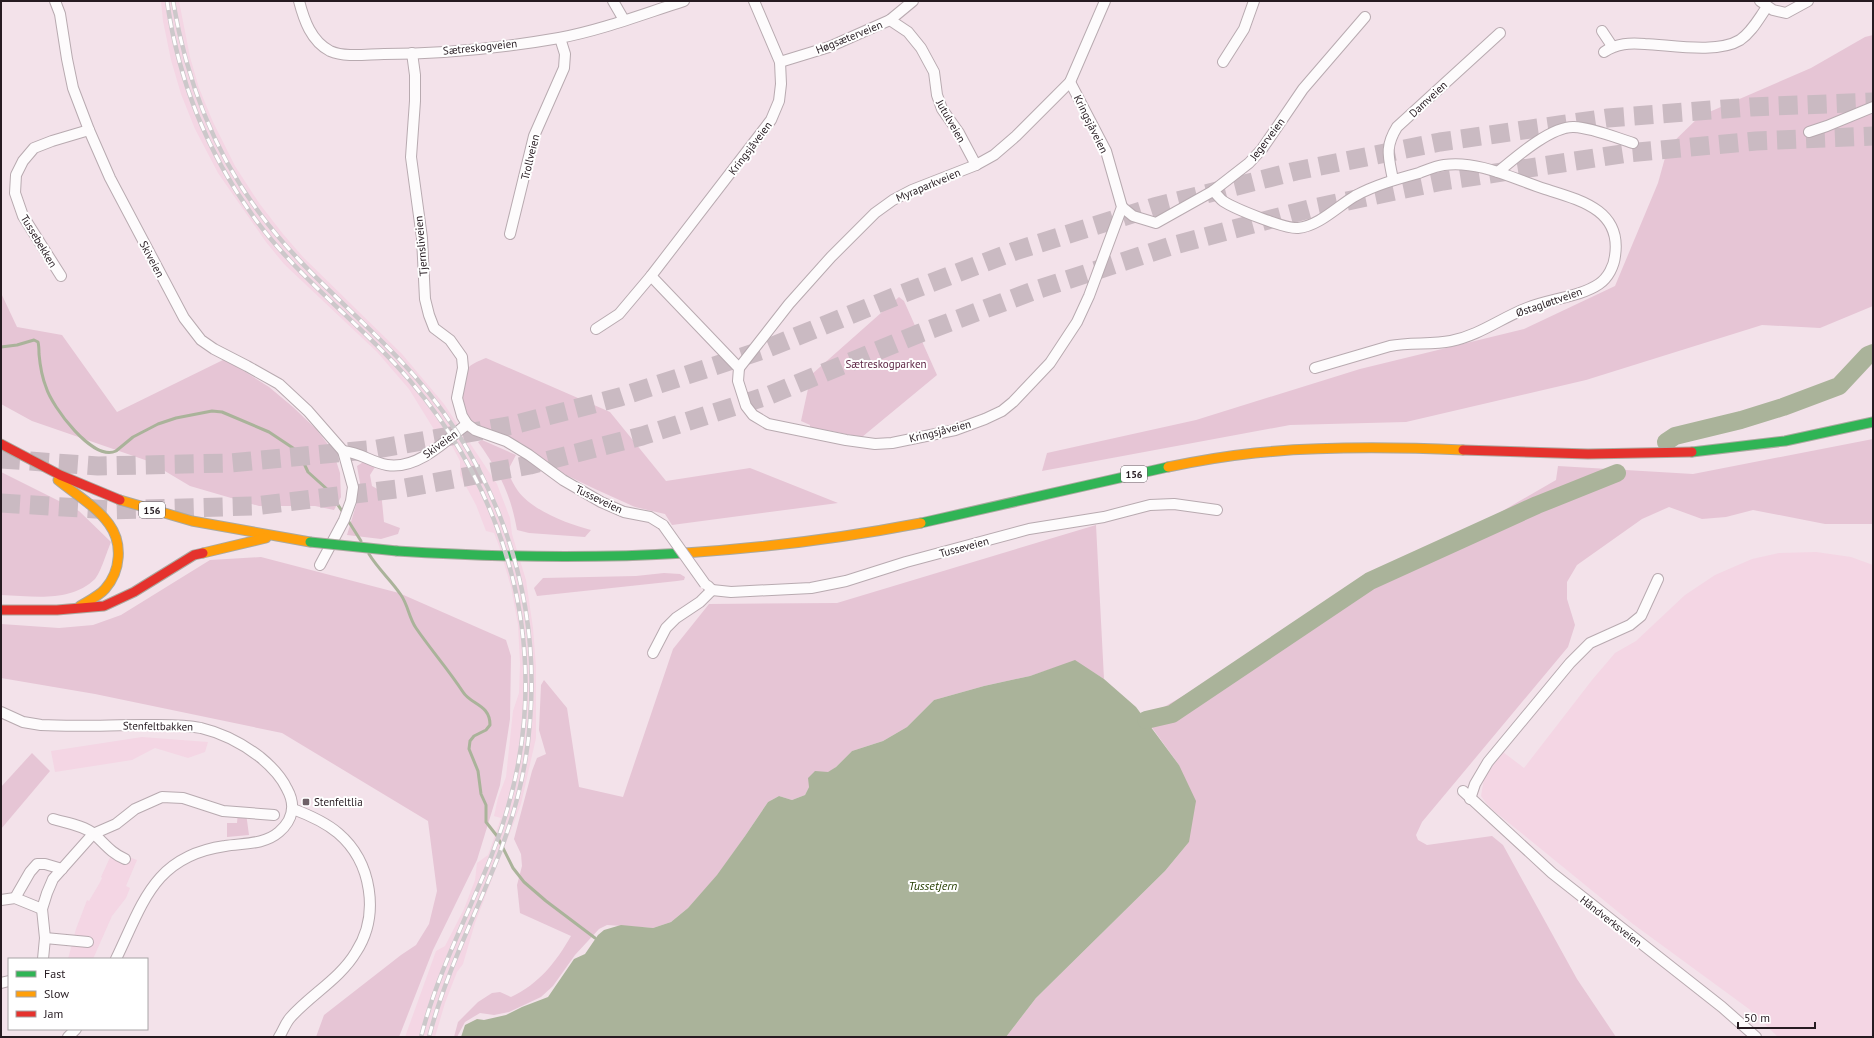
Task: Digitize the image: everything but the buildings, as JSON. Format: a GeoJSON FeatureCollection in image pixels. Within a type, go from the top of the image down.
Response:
{"type":"FeatureCollection","features":[{"type":"Feature","properties":{"kind":"main road","name":"156"},"geometry":{"type":"LineString","coordinates":[[1,444],[38,464],[97,491],[147,509],[210,524],[310,542],[397,551],[459,555],[575,556],[668,554],[754,548],[832,538],[906,525],[1180,465],[1257,452],[1311,448],[1380,447],[1598,454],[1672,453],[1715,450],[1768,443],[1832,432],[1873,422]]}},
{"type":"Feature","properties":{"kind":"main road","name":"156"},"geometry":{"type":"LineString","coordinates":[[38,464],[103,517],[115,535],[119,559],[112,579],[97,595],[76,609]]}},
{"type":"Feature","properties":{"kind":"main road","name":"156"},"geometry":{"type":"LineString","coordinates":[[1,610],[76,609],[104,606],[119,600],[194,555],[273,536]]}},
{"type":"Feature","properties":{"kind":"street","name":"Skiveien"},"geometry":{"type":"LineString","coordinates":[[55,1],[60,14],[73,88],[89,130],[110,178],[140,236],[193,331],[201,340],[214,349],[279,384],[308,412],[343,451],[353,487],[351,501],[344,520],[320,565]]}},
{"type":"Feature","properties":{"kind":"street","name":"Sætreskogveien"},"geometry":{"type":"LineString","coordinates":[[299,1],[308,28],[316,39],[331,51],[351,54],[412,54],[517,44],[560,38],[684,1]]}},
{"type":"Feature","properties":{"kind":"street"},"geometry":{"type":"LineString","coordinates":[[613,1],[624,20]]}},
{"type":"Feature","properties":{"kind":"street","name":"Kringsjåveien"},"geometry":{"type":"LineString","coordinates":[[596,329],[619,314],[651,276],[771,120],[779,101],[781,84],[780,62],[754,1]]}},
{"type":"Feature","properties":{"kind":"street","name":"Høgsæterveien"},"geometry":{"type":"LineString","coordinates":[[780,62],[829,47],[890,20],[912,1]]}},
{"type":"Feature","properties":{"kind":"street","name":"Myraparkveien"},"geometry":{"type":"LineString","coordinates":[[740,368],[789,304],[831,257],[875,213],[893,200],[912,190],[976,165],[994,154],[1016,136],[1070,82],[1104,1]]}},
{"type":"Feature","properties":{"kind":"street"},"geometry":{"type":"LineString","coordinates":[[1223,62],[1244,29],[1254,1]]}},
{"type":"Feature","properties":{"kind":"street"},"geometry":{"type":"LineString","coordinates":[[1602,31],[1608,49],[1627,43],[1713,47],[1729,44],[1740,39],[1754,26],[1763,4],[1780,13],[1786,13],[1808,1]]}},
{"type":"Feature","properties":{"kind":"street","name":"Jegerveien"},"geometry":{"type":"LineString","coordinates":[[1122,206],[1133,216],[1156,223],[1213,191],[1249,162],[1262,149],[1303,89],[1365,17]]}},
{"type":"Feature","properties":{"kind":"street","name":"Jutulveien"},"geometry":{"type":"LineString","coordinates":[[890,20],[908,32],[922,48],[934,72],[937,95],[942,109],[959,133],[976,165]]}},
{"type":"Feature","properties":{"kind":"street","name":"Damveien"},"geometry":{"type":"LineString","coordinates":[[1393,180],[1388,153],[1389,139],[1396,128],[1500,33]]}},
{"type":"Feature","properties":{"kind":"street","name":"Trollveien"},"geometry":{"type":"LineString","coordinates":[[510,234],[534,136],[564,68],[565,54],[560,38]]}},
{"type":"Feature","properties":{"kind":"street","name":"Tjernsliveien"},"geometry":{"type":"LineString","coordinates":[[412,54],[415,75],[415,100],[411,157],[422,238],[425,299],[428,315],[434,328],[450,340],[462,357],[463,368],[457,398],[459,408],[467,424]]}},
{"type":"Feature","properties":{"kind":"street","name":"Kringsjåveien"},"geometry":{"type":"LineString","coordinates":[[740,368],[738,382],[741,395],[746,406],[754,415],[768,424],[803,432],[875,444],[955,430],[985,420],[1002,411],[1026,390],[1050,363],[1077,322],[1089,296],[1122,206],[1106,151],[1070,82]]}},
{"type":"Feature","properties":{"kind":"street"},"geometry":{"type":"LineString","coordinates":[[1809,132],[1873,107]]}},
{"type":"Feature","properties":{"kind":"street"},"geometry":{"type":"LineString","coordinates":[[1498,172],[1540,141],[1562,128],[1584,128],[1633,143]]}},
{"type":"Feature","properties":{"kind":"street","name":"Tussebekken"},"geometry":{"type":"LineString","coordinates":[[61,276],[23,216],[15,193],[16,175],[23,161],[34,148],[89,130]]}},
{"type":"Feature","properties":{"kind":"street","name":"Østagløttveien"},"geometry":{"type":"LineString","coordinates":[[1213,191],[1223,201],[1235,207],[1284,226],[1299,228],[1315,222],[1353,197],[1371,188],[1444,165],[1466,166],[1498,172],[1576,199],[1604,215],[1610,223],[1617,247],[1615,260],[1606,278],[1599,284],[1589,289],[1528,307],[1472,336],[1450,342],[1401,344],[1390,346],[1315,368]]}},
{"type":"Feature","properties":{"kind":"street"},"geometry":{"type":"LineString","coordinates":[[651,276],[740,368]]}},
{"type":"Feature","properties":{"kind":"street","name":"Skiveien"},"geometry":{"type":"LineString","coordinates":[[343,451],[357,452],[376,462],[388,465],[406,464],[420,459],[467,424]]}},
{"type":"Feature","properties":{"kind":"street","name":"Tusseveien"},"geometry":{"type":"LineString","coordinates":[[467,424],[475,430],[506,441],[529,455],[563,480],[601,502],[624,512],[650,517],[663,526],[708,587],[731,592],[811,588],[846,581],[906,562],[1029,529],[1104,517],[1150,505],[1174,504],[1217,510]]}},
{"type":"Feature","properties":{"kind":"street"},"geometry":{"type":"LineString","coordinates":[[1470,799],[1475,784],[1488,762],[1570,663],[1590,643],[1630,625],[1641,616],[1658,578]]}},
{"type":"Feature","properties":{"kind":"street"},"geometry":{"type":"LineString","coordinates":[[652,653],[666,628],[676,618],[700,602],[708,587]]}},
{"type":"Feature","properties":{"kind":"street","name":"Stenfeltbakken"},"geometry":{"type":"LineString","coordinates":[[1,712],[22,722],[41,725],[172,725],[192,726],[211,730],[247,748],[270,766],[284,783],[290,794],[293,809]]}},
{"type":"Feature","properties":{"kind":"street","name":"Håndverksveien"},"geometry":{"type":"LineString","coordinates":[[1463,791],[1552,873],[1722,1007],[1756,1037]]}},
{"type":"Feature","properties":{"kind":"street"},"geometry":{"type":"LineString","coordinates":[[43,958],[45,938],[42,909],[53,879],[93,834],[116,824],[135,809],[162,797],[183,798],[223,811],[274,815]]}},
{"type":"Feature","properties":{"kind":"street"},"geometry":{"type":"LineString","coordinates":[[116,958],[151,888],[161,875],[179,862],[206,849],[258,842],[270,838],[286,824],[293,809],[320,821],[344,838],[356,854],[361,865],[370,898],[368,927],[356,952],[335,976],[289,1019],[279,1037]]}},
{"type":"Feature","properties":{"kind":"street"},"geometry":{"type":"LineString","coordinates":[[53,819],[80,826],[93,834],[110,851],[125,859]]}},
{"type":"Feature","properties":{"kind":"street"},"geometry":{"type":"LineString","coordinates":[[15,898],[30,872],[37,864],[45,864],[62,869]]}},
{"type":"Feature","properties":{"kind":"street"},"geometry":{"type":"LineString","coordinates":[[1,900],[15,898],[42,909]]}},
{"type":"Feature","properties":{"kind":"street"},"geometry":{"type":"LineString","coordinates":[[45,938],[88,942]]}},
{"type":"Feature","properties":{"kind":"shaded area"},"geometry":{"type":"Polygon","coordinates":[[[161,1],[179,1],[190,57],[199,88],[213,122],[235,166],[259,203],[303,257],[402,354],[444,404],[497,484],[510,518],[512,534],[526,580],[533,628],[536,666],[536,738],[521,804],[475,923],[463,964],[457,972],[445,1003],[435,1037],[405,1037],[436,951],[445,946],[464,909],[475,880],[477,863],[488,855],[501,818],[494,816],[498,798],[506,777],[513,711],[519,693],[520,663],[518,625],[511,587],[494,533],[486,531],[476,505],[460,475],[460,461],[451,444],[444,435],[438,436],[409,389],[377,352],[284,264],[266,242],[218,173],[195,129],[181,94],[171,60],[163,21],[161,1]]]}},
{"type":"Feature","properties":{"kind":"shaded area"},"geometry":{"type":"Polygon","coordinates":[[[1816,552],[1851,557],[1873,565],[1873,1037],[1778,1037],[1749,1009],[1633,924],[1494,811],[1481,796],[1484,778],[1503,752],[1524,768],[1592,680],[1615,653],[1636,641],[1685,595],[1715,575],[1752,559],[1779,553],[1816,552]]]}},
{"type":"Feature","properties":{"kind":"shaded area"},"geometry":{"type":"Polygon","coordinates":[[[142,737],[208,742],[205,752],[188,758],[155,748],[132,760],[55,772],[51,751],[142,737]]]}},
{"type":"Feature","properties":{"kind":"shaded area"},"geometry":{"type":"Polygon","coordinates":[[[113,851],[137,860],[126,886],[130,888],[126,898],[112,916],[93,958],[68,958],[76,929],[87,900],[89,901],[102,878],[101,877],[113,851]]]}},
{"type":"Feature","properties":{"kind":"green space"},"geometry":{"type":"Polygon","coordinates":[[[1873,35],[1873,306],[1820,328],[1762,325],[1586,380],[1406,422],[1290,425],[1042,471],[1047,453],[1196,420],[1360,369],[1524,329],[1615,286],[1658,183],[1668,147],[1700,116],[1811,68],[1865,37],[1873,35]]]}},
{"type":"Feature","properties":{"kind":"green space"},"geometry":{"type":"Polygon","coordinates":[[[1,293],[17,327],[62,335],[117,412],[225,359],[269,387],[316,429],[333,451],[340,473],[341,497],[334,510],[315,506],[259,506],[190,486],[148,461],[32,421],[1,404],[1,293]]]}},
{"type":"Feature","properties":{"kind":"green space","name":"Sætreskogparken"},"geometry":{"type":"Polygon","coordinates":[[[899,297],[904,301],[937,375],[862,437],[810,427],[810,425],[801,421],[811,375],[899,297]]]}},
{"type":"Feature","properties":{"kind":"green space"},"geometry":{"type":"Polygon","coordinates":[[[486,358],[610,412],[666,481],[750,468],[838,503],[672,525],[665,514],[635,507],[566,475],[521,443],[479,426],[466,417],[463,385],[466,372],[469,367],[486,358]]]}},
{"type":"Feature","properties":{"kind":"green space"},"geometry":{"type":"Polygon","coordinates":[[[1873,439],[1873,524],[1825,524],[1753,510],[1726,517],[1702,519],[1669,507],[1642,519],[1577,565],[1567,582],[1567,599],[1575,625],[1568,647],[1422,822],[1416,835],[1418,840],[1427,845],[1492,836],[1503,845],[1577,979],[1616,1037],[1006,1037],[1036,998],[1165,871],[1189,842],[1179,765],[1145,718],[1556,480],[1558,466],[1693,474],[1873,439]]]}},
{"type":"Feature","properties":{"kind":"green space"},"geometry":{"type":"Polygon","coordinates":[[[482,440],[516,455],[507,472],[524,498],[532,505],[552,516],[591,530],[585,537],[529,533],[517,530],[508,494],[498,473],[478,442],[482,440]]]}},
{"type":"Feature","properties":{"kind":"green space"},"geometry":{"type":"Polygon","coordinates":[[[365,461],[375,467],[370,475],[372,486],[381,491],[384,522],[400,528],[398,534],[381,539],[347,535],[361,489],[357,466],[365,461]]]}},
{"type":"Feature","properties":{"kind":"green space"},"geometry":{"type":"Polygon","coordinates":[[[1,472],[79,511],[111,542],[102,567],[95,579],[85,587],[63,595],[38,597],[1,595],[1,472]]]}},
{"type":"Feature","properties":{"kind":"green space"},"geometry":{"type":"Polygon","coordinates":[[[1096,525],[1104,679],[1075,661],[1030,676],[984,686],[934,700],[907,727],[883,741],[852,751],[836,767],[809,787],[805,795],[792,800],[779,796],[768,802],[717,876],[688,908],[671,922],[653,928],[607,925],[599,929],[575,955],[553,986],[541,997],[509,1012],[494,1015],[480,1013],[465,1022],[457,1037],[454,1037],[458,1022],[478,1002],[492,993],[500,992],[511,997],[530,986],[553,963],[571,936],[520,913],[517,885],[522,866],[521,854],[514,839],[532,771],[537,758],[546,754],[539,730],[541,685],[544,680],[567,708],[579,787],[623,797],[673,649],[709,604],[837,603],[1096,525]]]}},
{"type":"Feature","properties":{"kind":"green space"},"geometry":{"type":"Polygon","coordinates":[[[261,557],[399,593],[506,640],[511,656],[510,719],[500,785],[477,860],[433,950],[399,1037],[316,1037],[324,1015],[416,945],[429,924],[437,891],[428,821],[282,733],[95,694],[1,678],[1,624],[59,628],[93,625],[121,615],[210,560],[261,557]]]}},
{"type":"Feature","properties":{"kind":"green space"},"geometry":{"type":"Polygon","coordinates":[[[664,573],[680,574],[685,577],[684,580],[677,581],[537,596],[534,588],[543,578],[636,576],[664,573]]]}},
{"type":"Feature","properties":{"kind":"green space"},"geometry":{"type":"Polygon","coordinates":[[[32,753],[50,771],[1,829],[1,787],[32,753]]]}},
{"type":"Feature","properties":{"kind":"green space"},"geometry":{"type":"Polygon","coordinates":[[[238,812],[246,813],[249,835],[227,837],[227,823],[237,823],[238,812]]]}},
{"type":"Feature","properties":{"kind":"water","name":"Tussetjern"},"geometry":{"type":"Polygon","coordinates":[[[1075,660],[1104,679],[1136,707],[1179,765],[1196,801],[1189,842],[1165,871],[1036,998],[1006,1037],[461,1037],[465,1025],[477,1019],[484,1020],[506,1015],[548,997],[574,959],[585,954],[598,935],[604,930],[621,925],[653,928],[671,922],[688,908],[717,875],[768,802],[779,796],[792,800],[805,795],[809,787],[808,778],[815,771],[828,772],[836,767],[852,751],[883,741],[907,727],[934,700],[984,686],[1030,676],[1075,660]]]}},
{"type":"Feature","properties":{"kind":"waterway"},"geometry":{"type":"LineString","coordinates":[[1,347],[17,345],[34,340],[38,342],[41,371],[50,396],[56,407],[75,431],[85,441],[96,448],[107,452],[116,451],[133,437],[158,424],[176,418],[212,411],[222,412],[269,432],[293,448],[302,459],[308,472],[328,490],[342,511]]}},
{"type":"Feature","properties":{"kind":"waterway"},"geometry":{"type":"LineString","coordinates":[[1666,442],[1675,436],[1741,420],[1783,407],[1839,386],[1868,355],[1873,353]]}},
{"type":"Feature","properties":{"kind":"waterway"},"geometry":{"type":"LineString","coordinates":[[1146,720],[1172,714],[1370,581],[1537,505],[1617,473]]}},
{"type":"Feature","properties":{"kind":"waterway"},"geometry":{"type":"LineString","coordinates":[[349,522],[361,541]]}},
{"type":"Feature","properties":{"kind":"waterway"},"geometry":{"type":"LineString","coordinates":[[369,554],[376,565],[401,595],[416,628],[463,692],[487,713],[490,725],[486,730],[474,736],[470,741],[469,749],[478,771],[481,794],[486,805],[486,822],[497,836],[513,868],[524,882],[546,901],[595,938]]}},
{"type":"Feature","properties":{"kind":"tunnel"},"geometry":{"type":"LineString","coordinates":[[1,459],[98,466],[230,463],[377,449],[513,425],[620,397],[763,350],[899,295],[1015,251],[1154,207],[1296,171],[1440,142],[1608,118],[1751,107],[1873,102]]}},
{"type":"Feature","properties":{"kind":"tunnel"},"geometry":{"type":"LineString","coordinates":[[1,503],[112,510],[254,506],[405,488],[530,465],[642,436],[770,395],[918,334],[1036,290],[1171,246],[1309,209],[1443,181],[1628,153],[1756,141],[1873,136]]}},
{"type":"Feature","properties":{"kind":"railway"},"geometry":{"type":"LineString","coordinates":[[167,1],[179,58],[197,114],[208,140],[237,192],[253,216],[285,256],[395,364],[427,401],[455,442],[478,484],[497,529],[512,575],[521,623],[525,671],[524,721],[520,756],[508,807],[497,841],[435,991],[421,1037]]}},
{"type":"Feature","properties":{"kind":"railway"},"geometry":{"type":"LineString","coordinates":[[173,1],[186,58],[204,114],[229,166],[244,191],[261,215],[293,253],[382,341],[432,397],[460,438],[484,481],[504,526],[518,573],[527,621],[531,671],[529,738],[520,788],[506,836],[444,989],[429,1037]]}},
{"type":"Feature","properties":{"kind":"traffic: fast"},"geometry":{"type":"LineString","coordinates":[[1692,452],[1785,441],[1873,422]]}},
{"type":"Feature","properties":{"kind":"traffic: fast"},"geometry":{"type":"LineString","coordinates":[[921,523],[1168,467]]}},
{"type":"Feature","properties":{"kind":"traffic: fast"},"geometry":{"type":"LineString","coordinates":[[310,542],[397,551]]}},
{"type":"Feature","properties":{"kind":"traffic: fast"},"geometry":{"type":"LineString","coordinates":[[397,551],[469,555],[577,557],[685,553]]}},
{"type":"Feature","properties":{"kind":"traffic: slow"},"geometry":{"type":"LineString","coordinates":[[1168,467],[1255,453],[1307,449],[1411,448],[1463,450]]}},
{"type":"Feature","properties":{"kind":"traffic: slow"},"geometry":{"type":"LineString","coordinates":[[58,480],[92,506],[104,518],[114,532],[117,540],[117,566],[110,582],[100,594],[80,606]]}},
{"type":"Feature","properties":{"kind":"traffic: slow"},"geometry":{"type":"LineString","coordinates":[[120,500],[192,521],[310,542]]}},
{"type":"Feature","properties":{"kind":"traffic: slow"},"geometry":{"type":"LineString","coordinates":[[685,553],[803,542],[921,523]]}},
{"type":"Feature","properties":{"kind":"traffic: slow"},"geometry":{"type":"LineString","coordinates":[[203,553],[266,538]]}},
{"type":"Feature","properties":{"kind":"traffic: jam"},"geometry":{"type":"LineString","coordinates":[[1,444],[60,475],[120,500]]}},
{"type":"Feature","properties":{"kind":"traffic: jam"},"geometry":{"type":"LineString","coordinates":[[1463,450],[1588,454],[1692,452]]}},
{"type":"Feature","properties":{"kind":"traffic: jam"},"geometry":{"type":"LineString","coordinates":[[1,610],[57,610],[104,606],[134,592],[194,555],[203,553]]}},
{"type":"Feature","properties":{"kind":"place","name":"Stenfeltlia"},"geometry":{"type":"Point","coordinates":[306,802]}}]}
